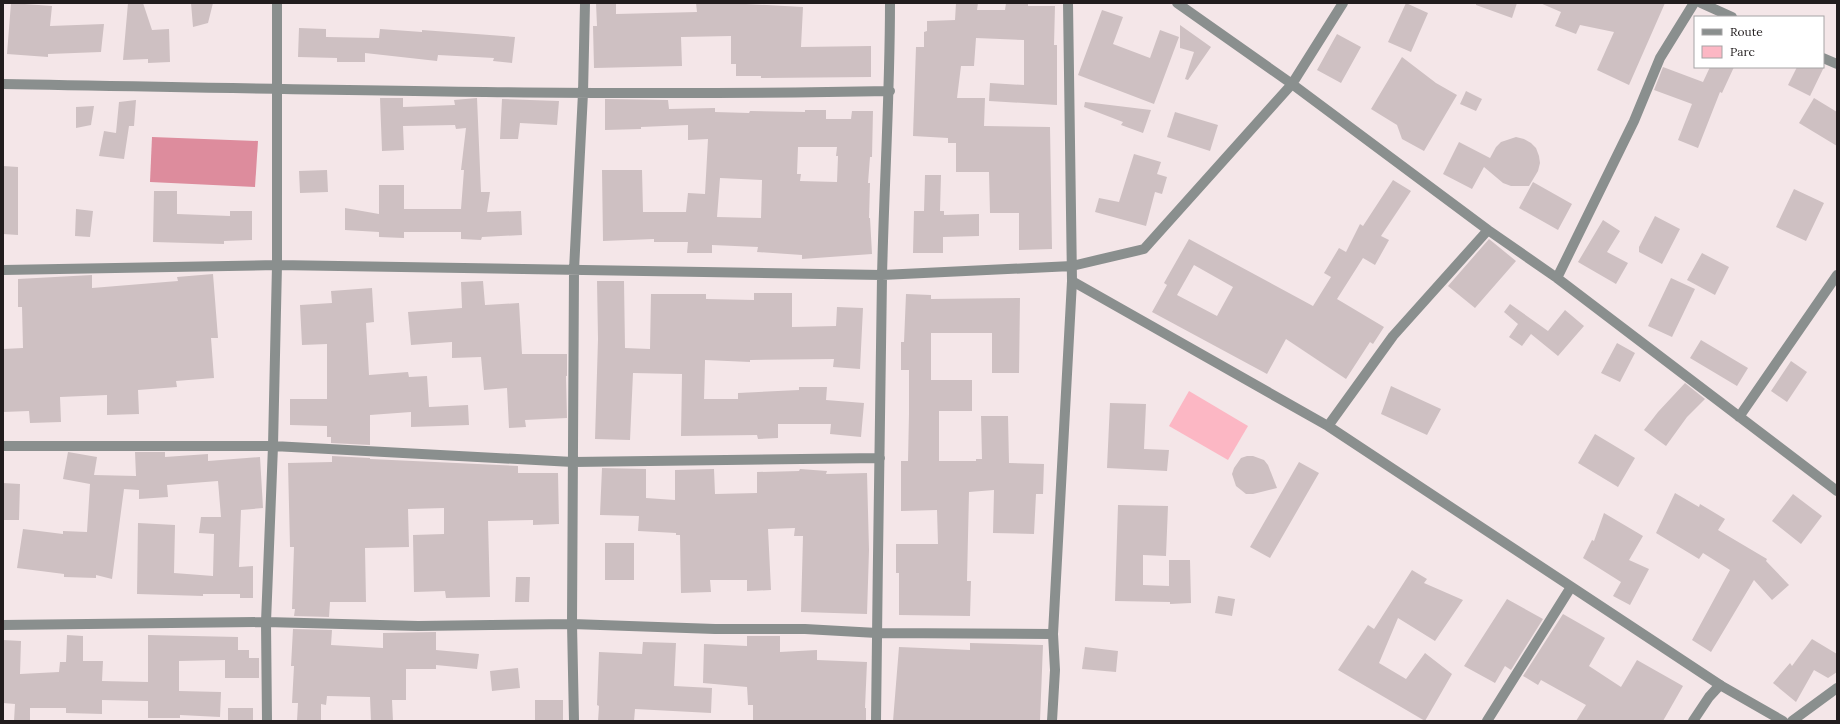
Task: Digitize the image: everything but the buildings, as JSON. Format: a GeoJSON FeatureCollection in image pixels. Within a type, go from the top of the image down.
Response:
{"type":"FeatureCollection","features":[{"type":"Feature","properties":{"kind":"street"},"geometry":{"type":"LineString","coordinates":[[267,721],[266,622],[273,446],[277,266],[277,3]]}},
{"type":"Feature","properties":{"kind":"street"},"geometry":{"type":"LineString","coordinates":[[574,721],[572,624],[574,270],[583,94],[585,3]]}},
{"type":"Feature","properties":{"kind":"street"},"geometry":{"type":"LineString","coordinates":[[876,721],[882,275],[890,91],[890,3]]}},
{"type":"Feature","properties":{"kind":"street"},"geometry":{"type":"LineString","coordinates":[[1052,721],[1055,670],[1053,634],[1072,281],[1068,3]]}},
{"type":"Feature","properties":{"kind":"street"},"geometry":{"type":"LineString","coordinates":[[1177,3],[1292,84],[1488,230],[1557,278],[1837,491]]}},
{"type":"Feature","properties":{"kind":"street"},"geometry":{"type":"LineString","coordinates":[[3,270],[277,266],[882,275],[1072,266],[1144,249],[1292,84],[1343,3]]}},
{"type":"Feature","properties":{"kind":"street"},"geometry":{"type":"LineString","coordinates":[[1557,278],[1634,120],[1660,58],[1694,3]]}},
{"type":"Feature","properties":{"kind":"street"},"geometry":{"type":"LineString","coordinates":[[1701,3],[1730,16]]}},
{"type":"Feature","properties":{"kind":"street"},"geometry":{"type":"LineString","coordinates":[[1824,58],[1837,64]]}},
{"type":"Feature","properties":{"kind":"street"},"geometry":{"type":"LineString","coordinates":[[3,84],[583,94],[750,94],[890,91]]}},
{"type":"Feature","properties":{"kind":"street"},"geometry":{"type":"LineString","coordinates":[[1328,426],[1393,336],[1488,230]]}},
{"type":"Feature","properties":{"kind":"street"},"geometry":{"type":"LineString","coordinates":[[1739,417],[1837,275]]}},
{"type":"Feature","properties":{"kind":"street"},"geometry":{"type":"LineString","coordinates":[[1072,281],[1328,426],[1720,685],[1783,721]]}},
{"type":"Feature","properties":{"kind":"street"},"geometry":{"type":"LineString","coordinates":[[3,446],[273,446],[573,462],[880,458]]}},
{"type":"Feature","properties":{"kind":"street"},"geometry":{"type":"LineString","coordinates":[[1487,721],[1571,587]]}},
{"type":"Feature","properties":{"kind":"street"},"geometry":{"type":"LineString","coordinates":[[3,625],[266,622],[418,626],[572,624],[715,629],[805,629],[877,633],[1053,634]]}},
{"type":"Feature","properties":{"kind":"street"},"geometry":{"type":"LineString","coordinates":[[1694,721],[1709,698],[1720,685]]}},
{"type":"Feature","properties":{"kind":"street"},"geometry":{"type":"LineString","coordinates":[[1792,721],[1837,688]]}},
{"type":"Feature","properties":{"kind":"green space"},"geometry":{"type":"Polygon","coordinates":[[[1189,391],[1248,426],[1228,460],[1169,426],[1189,391]]]}},
{"type":"Feature","properties":{"kind":"shaded area"},"geometry":{"type":"Polygon","coordinates":[[[152,137],[258,141],[255,187],[150,182],[152,137]]]}}]}
